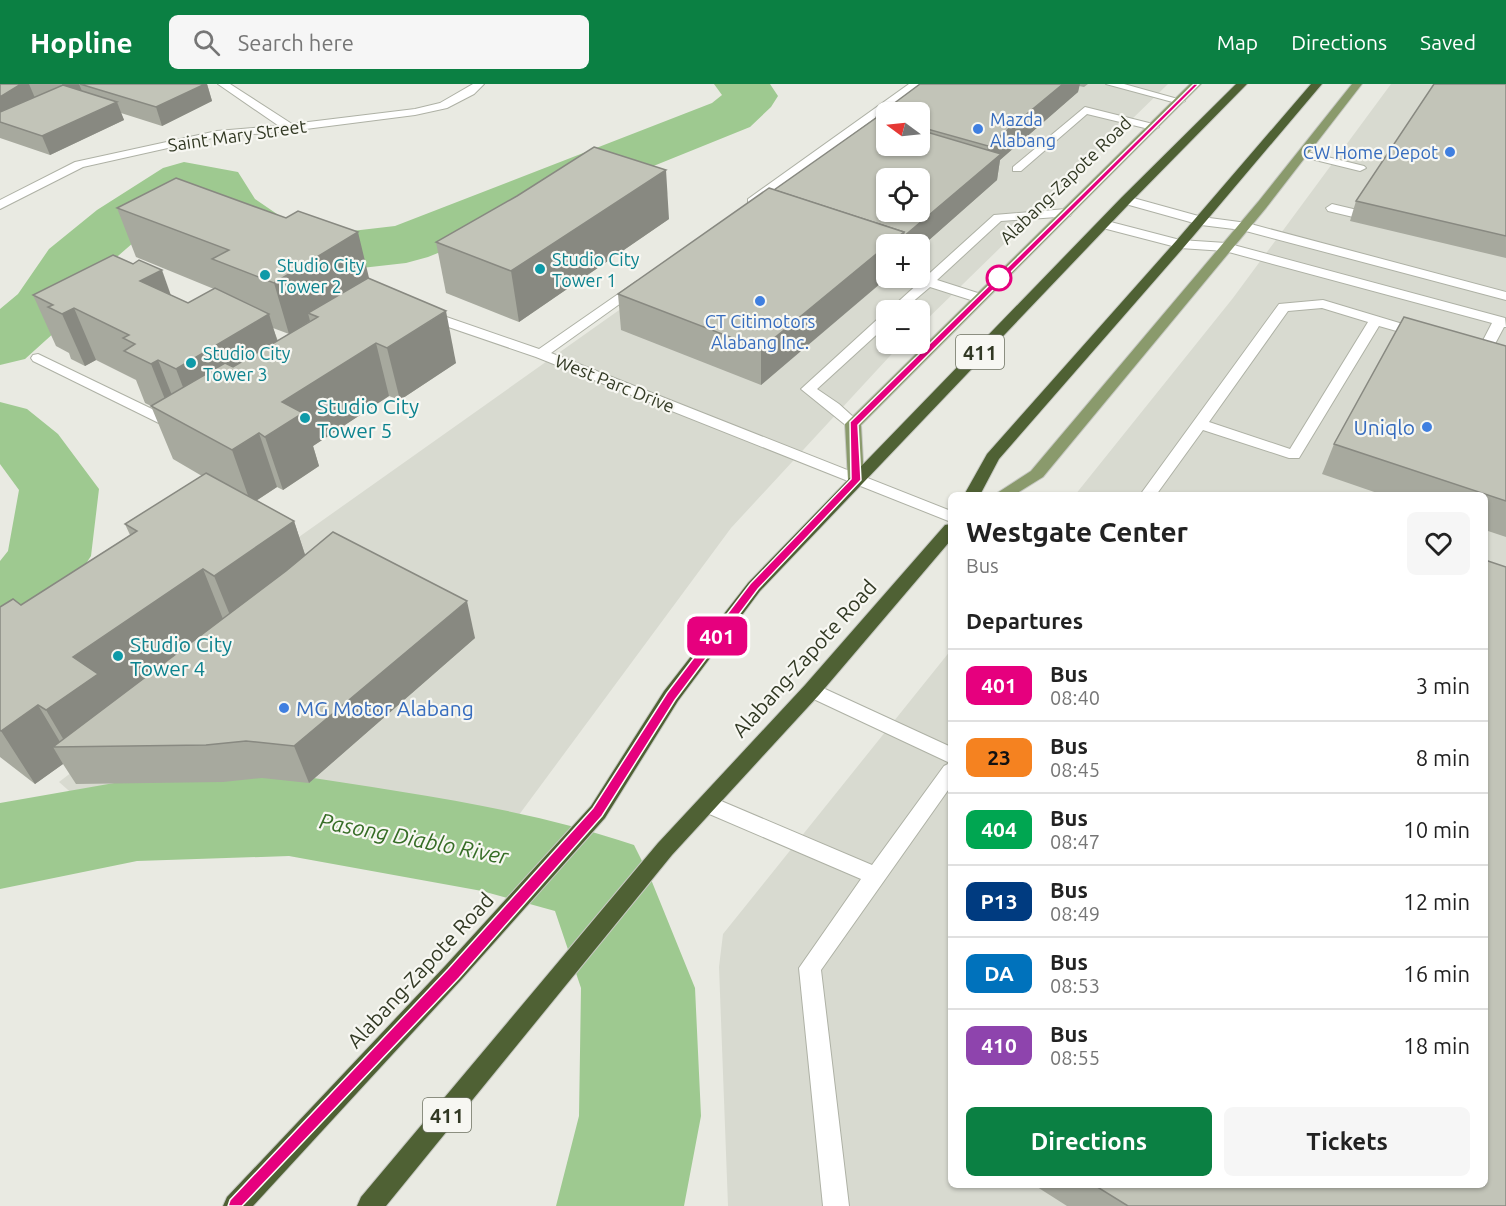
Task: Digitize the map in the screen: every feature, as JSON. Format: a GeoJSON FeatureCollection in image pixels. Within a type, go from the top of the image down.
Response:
{"type":"FeatureCollection","features":[{"type":"Feature","properties":{"kind":"highway","name":"Alabang-Zapote Road"},"geometry":{"type":"LineString","coordinates":[[236,1206],[453,973],[597,812],[671,696],[754,587],[1126,200],[1242,84]]}},
{"type":"Feature","properties":{"kind":"highway"},"geometry":{"type":"LineString","coordinates":[[974,492],[992,457],[1201,220],[1317,84]]}},
{"type":"Feature","properties":{"kind":"highway","name":"Alabang-Zapote Road"},"geometry":{"type":"LineString","coordinates":[[370,1206],[665,849],[812,690],[948,532]]}},
{"type":"Feature","properties":{"kind":"main road","name":"Alabang-Zapote Road"},"geometry":{"type":"LineString","coordinates":[[854,424],[1196,84]]}},
{"type":"Feature","properties":{"kind":"main road"},"geometry":{"type":"LineString","coordinates":[[1007,492],[1037,474],[1244,226],[1357,84]]}},
{"type":"Feature","properties":{"kind":"main road"},"geometry":{"type":"LineString","coordinates":[[854,424],[856,480]]}},
{"type":"Feature","properties":{"kind":"street"},"geometry":{"type":"LineString","coordinates":[[223,84],[290,128]]}},
{"type":"Feature","properties":{"kind":"street","name":"Saint Mary Street"},"geometry":{"type":"LineString","coordinates":[[0,205],[79,164],[217,134],[290,128],[443,106],[470,92],[479,84]]}},
{"type":"Feature","properties":{"kind":"street"},"geometry":{"type":"LineString","coordinates":[[743,208],[916,84]]}},
{"type":"Feature","properties":{"kind":"street"},"geometry":{"type":"LineString","coordinates":[[1111,84],[1180,101]]}},
{"type":"Feature","properties":{"kind":"street"},"geometry":{"type":"LineString","coordinates":[[1017,169],[1085,110],[1153,127]]}},
{"type":"Feature","properties":{"kind":"street"},"geometry":{"type":"LineString","coordinates":[[1303,154],[1360,168]]}},
{"type":"Feature","properties":{"kind":"street"},"geometry":{"type":"LineString","coordinates":[[1126,200],[1201,220],[1244,226],[1506,296]]}},
{"type":"Feature","properties":{"kind":"street"},"geometry":{"type":"LineString","coordinates":[[1332,208],[1370,217]]}},
{"type":"Feature","properties":{"kind":"street"},"geometry":{"type":"LineString","coordinates":[[930,280],[998,218],[1066,213]]}},
{"type":"Feature","properties":{"kind":"street"},"geometry":{"type":"LineString","coordinates":[[1103,224],[1180,244],[1226,247],[1503,322],[1484,352]]}},
{"type":"Feature","properties":{"kind":"street","name":"West Parc Drive"},"geometry":{"type":"LineString","coordinates":[[541,354],[646,278]]}},
{"type":"Feature","properties":{"kind":"street"},"geometry":{"type":"LineString","coordinates":[[930,283],[979,298]]}},
{"type":"Feature","properties":{"kind":"street"},"geometry":{"type":"LineString","coordinates":[[907,300],[921,288]]}},
{"type":"Feature","properties":{"kind":"street"},"geometry":{"type":"LineString","coordinates":[[1150,492],[1284,307],[1323,304],[1430,336]]}},
{"type":"Feature","properties":{"kind":"street"},"geometry":{"type":"LineString","coordinates":[[416,311],[541,354]]}},
{"type":"Feature","properties":{"kind":"street"},"geometry":{"type":"LineString","coordinates":[[1200,424],[1294,456],[1376,320]]}},
{"type":"Feature","properties":{"kind":"street"},"geometry":{"type":"LineString","coordinates":[[854,424],[834,406],[808,389],[876,328]]}},
{"type":"Feature","properties":{"kind":"street","name":"West Parc Drive"},"geometry":{"type":"LineString","coordinates":[[541,354],[948,516]]}},
{"type":"Feature","properties":{"kind":"street"},"geometry":{"type":"LineString","coordinates":[[38,358],[186,432]]}},
{"type":"Feature","properties":{"kind":"street"},"geometry":{"type":"LineString","coordinates":[[812,690],[948,755]]}},
{"type":"Feature","properties":{"kind":"street"},"geometry":{"type":"LineString","coordinates":[[836,1206],[810,968],[948,775]]}},
{"type":"Feature","properties":{"kind":"street"},"geometry":{"type":"LineString","coordinates":[[707,804],[876,876]]}},
{"type":"Feature","properties":{"kind":"shaded area"},"geometry":{"type":"Polygon","coordinates":[[[938,84],[1168,84],[930,316],[930,300],[876,300],[876,354],[892,354],[731,528],[510,827],[358,792],[257,785],[84,804],[59,782],[324,578],[282,549],[876,128],[876,156],[930,156],[930,102],[926,102],[938,84]]]}},
{"type":"Feature","properties":{"kind":"shaded area"},"geometry":{"type":"Polygon","coordinates":[[[1391,84],[1506,84],[1506,1206],[728,1206],[719,967],[723,934],[948,654],[948,1188],[1488,1188],[1488,492],[1077,492],[1233,298],[1391,84]]]}},
{"type":"Feature","properties":{"kind":"building"},"geometry":{"type":"Polygon","coordinates":[[[0,84],[21,84],[0,97],[0,84]]]}},
{"type":"Feature","properties":{"kind":"building"},"geometry":{"type":"Polygon","coordinates":[[[80,84],[205,84],[156,107],[80,84]]]}},
{"type":"Feature","properties":{"kind":"building"},"geometry":{"type":"Polygon","coordinates":[[[920,84],[1063,84],[988,146],[930,130],[930,102],[896,102],[920,84]]]}},
{"type":"Feature","properties":{"kind":"building","name":"CW Home Depot"},"geometry":{"type":"Polygon","coordinates":[[[1434,84],[1506,84],[1506,236],[1356,201],[1434,84]]]}},
{"type":"Feature","properties":{"kind":"building"},"geometry":{"type":"Polygon","coordinates":[[[63,85],[117,102],[42,136],[0,122],[0,112],[63,85]]]}},
{"type":"Feature","properties":{"kind":"building"},"geometry":{"type":"Polygon","coordinates":[[[876,118],[876,156],[930,156],[930,133],[1001,154],[930,214],[930,168],[876,168],[876,222],[921,222],[907,234],[904,234],[904,232],[774,190],[876,118]]]}},
{"type":"Feature","properties":{"kind":"building"},"geometry":{"type":"Polygon","coordinates":[[[594,147],[666,170],[511,271],[436,242],[517,196],[594,147]]]}},
{"type":"Feature","properties":{"kind":"building"},"geometry":{"type":"Polygon","coordinates":[[[176,178],[286,218],[298,211],[358,232],[274,283],[212,259],[229,250],[117,208],[176,178]]]}},
{"type":"Feature","properties":{"kind":"building","name":"CT Citimotors Alabang Inc."},"geometry":{"type":"Polygon","coordinates":[[[769,188],[904,232],[901,234],[876,234],[876,254],[761,349],[618,294],[769,188]]]}},
{"type":"Feature","properties":{"kind":"building"},"geometry":{"type":"Polygon","coordinates":[[[113,255],[133,264],[139,260],[162,270],[140,281],[188,303],[215,288],[269,314],[176,369],[158,360],[151,364],[124,351],[135,344],[123,338],[129,335],[74,308],[62,314],[48,307],[53,305],[33,295],[113,255]]]}},
{"type":"Feature","properties":{"kind":"building"},"geometry":{"type":"Polygon","coordinates":[[[368,278],[446,311],[387,348],[376,343],[282,402],[303,413],[265,437],[259,433],[232,450],[151,406],[225,363],[233,367],[318,317],[308,313],[368,278]]]}},
{"type":"Feature","properties":{"kind":"building","name":"Uniqlo"},"geometry":{"type":"Polygon","coordinates":[[[1404,317],[1506,346],[1506,501],[1488,495],[1488,492],[1479,492],[1334,444],[1404,317]]]}},
{"type":"Feature","properties":{"kind":"building"},"geometry":{"type":"Polygon","coordinates":[[[206,473],[294,521],[214,576],[203,569],[73,657],[98,674],[46,710],[38,705],[1,731],[0,607],[13,599],[21,605],[137,531],[125,524],[206,473]]]}},
{"type":"Feature","properties":{"kind":"building","name":"MG Motor Alabang"},"geometry":{"type":"Polygon","coordinates":[[[333,532],[467,601],[294,746],[246,741],[206,745],[53,747],[286,571],[333,532]]]}},
{"type":"Feature","properties":{"kind":"building"},"geometry":{"type":"Polygon","coordinates":[[[1488,561],[1506,567],[1506,1206],[1128,1206],[1099,1188],[1488,1188],[1488,561]]]}},
{"type":"Feature","properties":{"kind":"waterway","name":"Pasong Diablo River"},"geometry":{"type":"LineString","coordinates":[[0,344],[42,308],[72,263],[119,223],[184,180],[217,184],[231,210],[274,240],[326,253],[406,244],[731,115],[752,96],[740,84]]}},
{"type":"Feature","properties":{"kind":"waterway","name":"Pasong Diablo River"},"geometry":{"type":"LineString","coordinates":[[0,425],[31,451],[59,489],[49,556],[8,613],[0,619]]}},
{"type":"Feature","properties":{"kind":"waterway","name":"Pasong Diablo River"},"geometry":{"type":"LineString","coordinates":[[0,846],[137,820],[289,815],[482,848],[597,877],[638,988],[640,1116],[620,1206]]}},
{"type":"Feature","properties":{"kind":"bus line","name":"401"},"geometry":{"type":"LineString","coordinates":[[236,1206],[453,973],[597,812],[671,696],[754,587],[856,480],[854,424],[1196,84]]}},
{"type":"Feature","properties":{"kind":"place","name":"Mazda Alabang"},"geometry":{"type":"Point","coordinates":[978,129]}},
{"type":"Feature","properties":{"kind":"place","name":"CW Home Depot"},"geometry":{"type":"Point","coordinates":[1450,152]}},
{"type":"Feature","properties":{"kind":"place","name":"Studio City Tower 1"},"geometry":{"type":"Point","coordinates":[540,269]}},
{"type":"Feature","properties":{"kind":"place","name":"Studio City Tower 2"},"geometry":{"type":"Point","coordinates":[265,275]}},
{"type":"Feature","properties":{"kind":"place","name":"CT Citimotors Alabang Inc."},"geometry":{"type":"Point","coordinates":[760,301]}},
{"type":"Feature","properties":{"kind":"place","name":"Studio City Tower 3"},"geometry":{"type":"Point","coordinates":[191,363]}},
{"type":"Feature","properties":{"kind":"place","name":"Studio City Tower 5"},"geometry":{"type":"Point","coordinates":[305,418]}},
{"type":"Feature","properties":{"kind":"place","name":"Uniqlo"},"geometry":{"type":"Point","coordinates":[1427,427]}},
{"type":"Feature","properties":{"kind":"place","name":"Studio City Tower 4"},"geometry":{"type":"Point","coordinates":[118,656]}},
{"type":"Feature","properties":{"kind":"place","name":"MG Motor Alabang"},"geometry":{"type":"Point","coordinates":[284,708]}}]}
